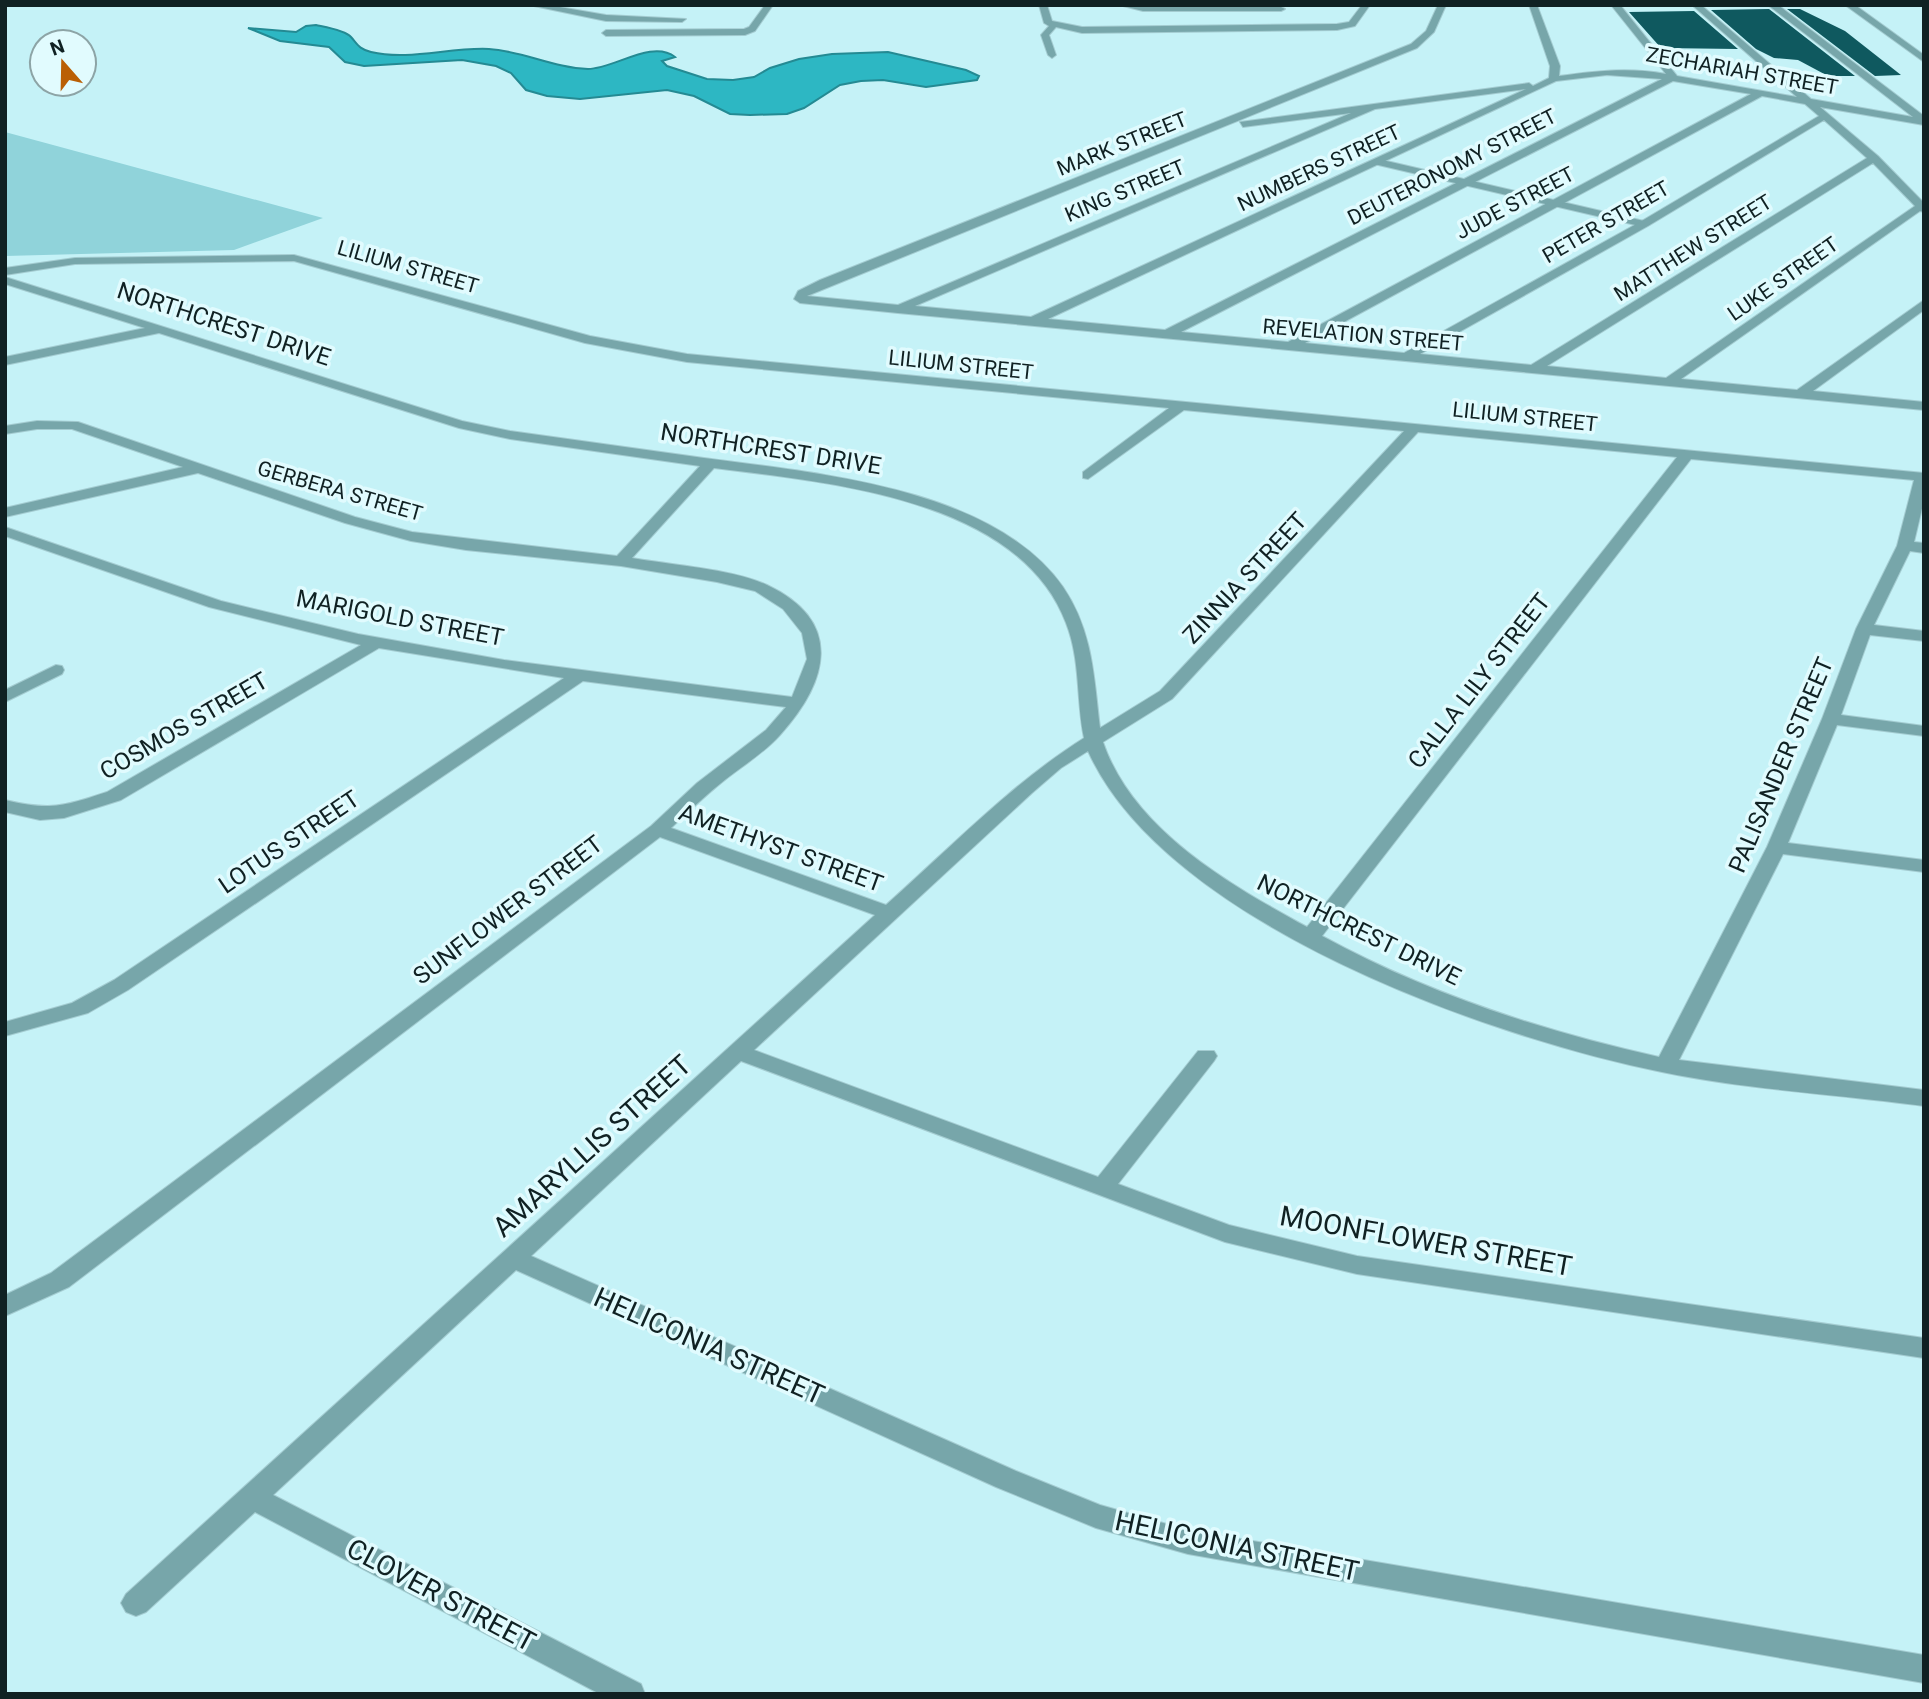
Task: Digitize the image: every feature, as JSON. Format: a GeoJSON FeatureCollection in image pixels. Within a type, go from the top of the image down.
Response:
{"type":"FeatureCollection","features":[{"type":"Feature","properties":{"kind":"street"},"geometry":{"type":"LineString","coordinates":[[533,5],[620,18],[685,15],[670,33]]}},
{"type":"Feature","properties":{"kind":"street"},"geometry":{"type":"LineString","coordinates":[[581,14],[609,5]]}},
{"type":"Feature","properties":{"kind":"street"},"geometry":{"type":"LineString","coordinates":[[620,18],[605,35],[745,32],[752,29],[769,5]]}},
{"type":"Feature","properties":{"kind":"street"},"geometry":{"type":"LineString","coordinates":[[1043,5],[1045,20],[1053,26],[1082,30],[1344,26],[1352,24],[1366,5]]}},
{"type":"Feature","properties":{"kind":"street"},"geometry":{"type":"LineString","coordinates":[[1123,5],[1143,9],[1283,7]]}},
{"type":"Feature","properties":{"kind":"street","name":"MARK STREET"},"geometry":{"type":"LineString","coordinates":[[800,299],[802,294],[824,283],[1414,46],[1430,32],[1442,5]]}},
{"type":"Feature","properties":{"kind":"street"},"geometry":{"type":"LineString","coordinates":[[1533,5],[1555,66],[1550,81]]}},
{"type":"Feature","properties":{"kind":"street"},"geometry":{"type":"LineString","coordinates":[[1615,5],[1673,78]]}},
{"type":"Feature","properties":{"kind":"street"},"geometry":{"type":"LineString","coordinates":[[1696,5],[1874,158],[1922,208]]}},
{"type":"Feature","properties":{"kind":"street"},"geometry":{"type":"LineString","coordinates":[[1772,5],[1924,122]]}},
{"type":"Feature","properties":{"kind":"street"},"geometry":{"type":"LineString","coordinates":[[1849,5],[1924,59]]}},
{"type":"Feature","properties":{"kind":"street"},"geometry":{"type":"LineString","coordinates":[[1266,29],[1283,7]]}},
{"type":"Feature","properties":{"kind":"street"},"geometry":{"type":"LineString","coordinates":[[1052,55],[1045,35],[1053,26]]}},
{"type":"Feature","properties":{"kind":"street","name":"ZECHARIAH STREET"},"geometry":{"type":"LineString","coordinates":[[1214,128],[1623,71],[1924,122]]}},
{"type":"Feature","properties":{"kind":"street","name":"DEUTERONOMY STREET"},"geometry":{"type":"LineString","coordinates":[[1166,335],[1673,78]]}},
{"type":"Feature","properties":{"kind":"street","name":"NUMBERS STREET"},"geometry":{"type":"LineString","coordinates":[[1028,323],[1550,81]]}},
{"type":"Feature","properties":{"kind":"street","name":"JUDE STREET"},"geometry":{"type":"LineString","coordinates":[[1288,348],[1761,93]]}},
{"type":"Feature","properties":{"kind":"street","name":"KING STREET"},"geometry":{"type":"LineString","coordinates":[[894,310],[1372,107]]}},
{"type":"Feature","properties":{"kind":"street","name":"PETER STREET"},"geometry":{"type":"LineString","coordinates":[[1404,358],[1644,224],[1825,116]]}},
{"type":"Feature","properties":{"kind":"street","name":"MATTHEW STREET"},"geometry":{"type":"LineString","coordinates":[[1532,370],[1874,158]]}},
{"type":"Feature","properties":{"kind":"street"},"geometry":{"type":"LineString","coordinates":[[1378,162],[1644,224]]}},
{"type":"Feature","properties":{"kind":"street","name":"LUKE STREET"},"geometry":{"type":"LineString","coordinates":[[1667,383],[1922,208]]}},
{"type":"Feature","properties":{"kind":"street","name":"LILIUM STREET"},"geometry":{"type":"LineString","coordinates":[[5,272],[75,261],[294,258],[589,340],[642,351],[1179,407],[1923,477]]}},
{"type":"Feature","properties":{"kind":"street","name":"NORTHCREST DRIVE"},"geometry":{"type":"LineString","coordinates":[[5,280],[459,424],[710,463],[836,479],[894,493],[952,513],[1007,543],[1043,570],[1066,603],[1079,631],[1088,682],[1093,739],[1111,777],[1153,830],[1227,891],[1309,939],[1423,995],[1535,1034],[1666,1065],[1924,1098]]}},
{"type":"Feature","properties":{"kind":"street","name":"REVELATION STREET"},"geometry":{"type":"LineString","coordinates":[[800,299],[1288,348],[1924,406]]}},
{"type":"Feature","properties":{"kind":"street"},"geometry":{"type":"LineString","coordinates":[[1799,395],[1924,304]]}},
{"type":"Feature","properties":{"kind":"street"},"geometry":{"type":"LineString","coordinates":[[5,361],[158,330]]}},
{"type":"Feature","properties":{"kind":"street"},"geometry":{"type":"LineString","coordinates":[[1087,475],[1179,407]]}},
{"type":"Feature","properties":{"kind":"street","name":"GERBERA STREET"},"geometry":{"type":"LineString","coordinates":[[5,430],[55,424],[73,425],[350,520],[411,536],[466,545],[621,561]]}},
{"type":"Feature","properties":{"kind":"street","name":"ZINNIA STREET"},"geometry":{"type":"LineString","coordinates":[[1093,739],[1166,695],[1415,428]]}},
{"type":"Feature","properties":{"kind":"street","name":"CALLA LILY STREET"},"geometry":{"type":"LineString","coordinates":[[1309,939],[1687,454]]}},
{"type":"Feature","properties":{"kind":"street"},"geometry":{"type":"LineString","coordinates":[[621,561],[710,463]]}},
{"type":"Feature","properties":{"kind":"street"},"geometry":{"type":"LineString","coordinates":[[5,513],[196,469]]}},
{"type":"Feature","properties":{"kind":"street","name":"PALISANDER STREET"},"geometry":{"type":"LineString","coordinates":[[1666,1065],[1777,846],[1831,719],[1864,629],[1905,546],[1923,477]]}},
{"type":"Feature","properties":{"kind":"street","name":"MARIGOLD STREET"},"geometry":{"type":"LineString","coordinates":[[5,531],[216,604],[376,643],[580,675],[798,703]]}},
{"type":"Feature","properties":{"kind":"street"},"geometry":{"type":"LineString","coordinates":[[1905,546],[1924,548]]}},
{"type":"Feature","properties":{"kind":"street","name":"SUNFLOWER STREET"},"geometry":{"type":"LineString","coordinates":[[5,1306],[60,1280],[657,830],[704,787],[772,734],[798,703],[815,659],[810,632],[789,606],[750,585],[621,561]]}},
{"type":"Feature","properties":{"kind":"street"},"geometry":{"type":"LineString","coordinates":[[1864,629],[1924,636]]}},
{"type":"Feature","properties":{"kind":"street","name":"COSMOS STREET"},"geometry":{"type":"LineString","coordinates":[[5,806],[40,814],[64,812],[114,796],[376,643]]}},
{"type":"Feature","properties":{"kind":"street"},"geometry":{"type":"LineString","coordinates":[[5,697],[56,670]]}},
{"type":"Feature","properties":{"kind":"street","name":"LOTUS STREET"},"geometry":{"type":"LineString","coordinates":[[10,1028],[80,1008],[121,985],[580,675]]}},
{"type":"Feature","properties":{"kind":"street"},"geometry":{"type":"LineString","coordinates":[[1831,719],[1924,731]]}},
{"type":"Feature","properties":{"kind":"street","name":"AMARYLLIS STREET"},"geometry":{"type":"LineString","coordinates":[[136,1603],[1025,789],[1093,739]]}},
{"type":"Feature","properties":{"kind":"street","name":"AMETHYST STREET"},"geometry":{"type":"LineString","coordinates":[[657,830],[888,913]]}},
{"type":"Feature","properties":{"kind":"street"},"geometry":{"type":"LineString","coordinates":[[1777,846],[1924,866]]}},
{"type":"Feature","properties":{"kind":"street","name":"MOONFLOWER STREET"},"geometry":{"type":"LineString","coordinates":[[738,1052],[1225,1233],[1357,1265],[1924,1348]]}},
{"type":"Feature","properties":{"kind":"street"},"geometry":{"type":"LineString","coordinates":[[1102,1188],[1206,1056]]}},
{"type":"Feature","properties":{"kind":"street","name":"HELICONIA STREET"},"geometry":{"type":"LineString","coordinates":[[513,1258],[1006,1479],[1096,1516],[1188,1542],[1924,1669]]}},
{"type":"Feature","properties":{"kind":"street","name":"CLOVER STREET"},"geometry":{"type":"LineString","coordinates":[[252,1497],[630,1694]]}},
{"type":"Feature","properties":{"kind":"shaded area"},"geometry":{"type":"Polygon","coordinates":[[[316,25],[344,32],[364,50],[385,54],[489,49],[588,69],[644,53],[666,52],[675,57],[662,61],[667,66],[707,79],[733,80],[754,77],[770,68],[799,59],[832,54],[888,52],[966,70],[979,76],[977,80],[926,87],[883,80],[861,81],[840,85],[804,108],[787,114],[730,114],[694,96],[667,90],[580,99],[547,96],[526,90],[511,73],[496,66],[462,60],[364,66],[345,62],[329,47],[280,41],[248,28],[296,32],[306,26],[316,25]]]}},
{"type":"Feature","properties":{"kind":"shaded area"},"geometry":{"type":"Polygon","coordinates":[[[5,132],[323,218],[234,250],[5,256],[5,132]]]}},
{"type":"Feature","properties":{"kind":"building"},"geometry":{"type":"Polygon","coordinates":[[[1769,9],[1855,76],[1828,76],[1798,60],[1774,58],[1756,49],[1711,10],[1769,9]]]}},
{"type":"Feature","properties":{"kind":"building"},"geometry":{"type":"Polygon","coordinates":[[[1787,9],[1800,9],[1845,31],[1901,75],[1875,76],[1787,9]]]}},
{"type":"Feature","properties":{"kind":"building"},"geometry":{"type":"Polygon","coordinates":[[[1694,11],[1738,49],[1661,48],[1629,12],[1694,11]]]}}]}
